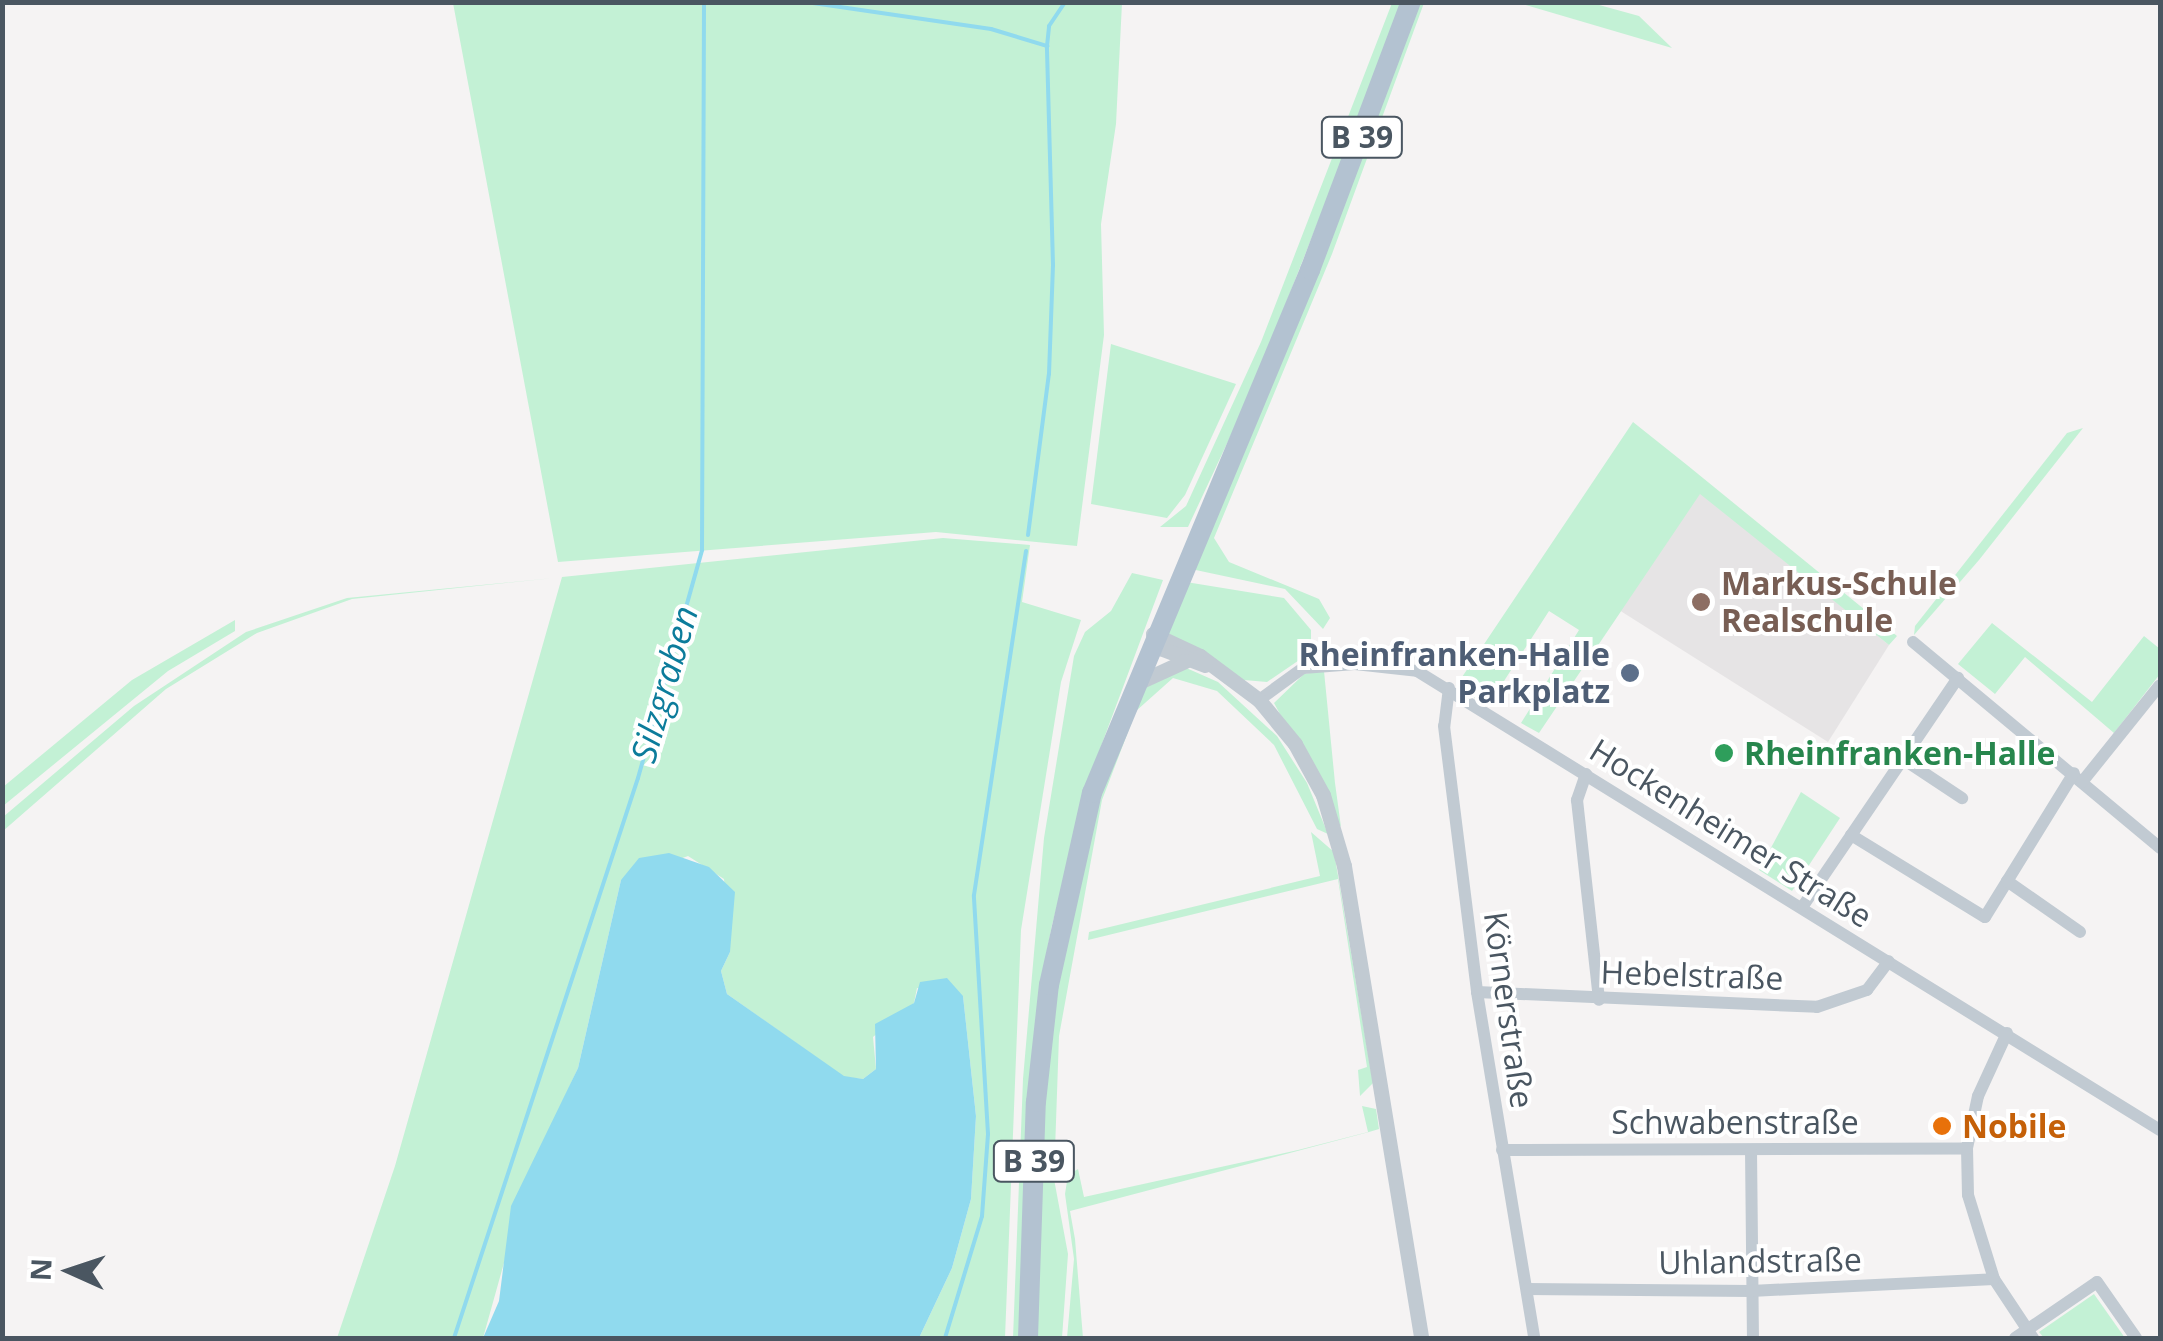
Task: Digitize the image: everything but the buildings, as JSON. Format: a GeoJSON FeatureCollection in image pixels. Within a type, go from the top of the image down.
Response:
{"type":"FeatureCollection","features":[{"type":"Feature","properties":{"kind":"main road","name":"B 39"},"geometry":{"type":"LineString","coordinates":[[1028,1338],[1036,1102],[1054,948],[1096,778],[1153,634],[1303,287],[1411,2]]}},
{"type":"Feature","properties":{"kind":"street"},"geometry":{"type":"LineString","coordinates":[[1153,634],[1160,648],[1185,661],[1205,664]]}},
{"type":"Feature","properties":{"kind":"street"},"geometry":{"type":"LineString","coordinates":[[1153,634],[1259,700],[1314,776],[1337,835],[1421,1338]]}},
{"type":"Feature","properties":{"kind":"street"},"geometry":{"type":"LineString","coordinates":[[1914,642],[2160,848]]}},
{"type":"Feature","properties":{"kind":"street"},"geometry":{"type":"LineString","coordinates":[[1133,685],[1185,661]]}},
{"type":"Feature","properties":{"kind":"street","name":"Hockenheimer Straße"},"geometry":{"type":"LineString","coordinates":[[1259,700],[1290,674],[1324,664],[1402,666],[1449,688],[2160,1130]]}},
{"type":"Feature","properties":{"kind":"street"},"geometry":{"type":"LineString","coordinates":[[1803,906],[1958,678]]}},
{"type":"Feature","properties":{"kind":"street"},"geometry":{"type":"LineString","coordinates":[[1851,835],[1985,917],[2078,777],[2160,686]]}},
{"type":"Feature","properties":{"kind":"street","name":"Körnerstraße"},"geometry":{"type":"LineString","coordinates":[[1449,688],[1444,726],[1477,992],[1534,1338]]}},
{"type":"Feature","properties":{"kind":"street"},"geometry":{"type":"LineString","coordinates":[[1903,758],[1962,798]]}},
{"type":"Feature","properties":{"kind":"street"},"geometry":{"type":"LineString","coordinates":[[1586,774],[1577,800],[1599,1000]]}},
{"type":"Feature","properties":{"kind":"street"},"geometry":{"type":"LineString","coordinates":[[2006,882],[2080,932]]}},
{"type":"Feature","properties":{"kind":"street","name":"Hebelstraße"},"geometry":{"type":"LineString","coordinates":[[1477,992],[1816,1007],[1868,990],[1889,961]]}},
{"type":"Feature","properties":{"kind":"street"},"geometry":{"type":"LineString","coordinates":[[2007,1033],[1978,1096],[1968,1148],[1968,1194],[1994,1279],[2030,1334]]}},
{"type":"Feature","properties":{"kind":"street","name":"Schwabenstraße"},"geometry":{"type":"LineString","coordinates":[[1502,1150],[1968,1148]]}},
{"type":"Feature","properties":{"kind":"street"},"geometry":{"type":"LineString","coordinates":[[1750,1150],[1752,1338]]}},
{"type":"Feature","properties":{"kind":"street","name":"Uhlandstraße"},"geometry":{"type":"LineString","coordinates":[[1527,1289],[1751,1290],[1994,1279]]}},
{"type":"Feature","properties":{"kind":"street"},"geometry":{"type":"LineString","coordinates":[[2014,1338],[2030,1334],[2097,1282],[2136,1338]]}},
{"type":"Feature","properties":{"kind":"shaded area"},"geometry":{"type":"Polygon","coordinates":[[[1700,493],[1889,645],[1828,742],[1619,610],[1700,493]]]}},
{"type":"Feature","properties":{"kind":"green space"},"geometry":{"type":"Polygon","coordinates":[[[453,3],[1122,3],[1116,124],[1101,224],[1104,335],[1077,546],[936,532],[558,562],[453,3]]]}},
{"type":"Feature","properties":{"kind":"green space"},"geometry":{"type":"Polygon","coordinates":[[[1392,3],[1404,3],[1251,392],[1188,527],[1160,527],[1186,506],[1261,342],[1392,3]]]}},
{"type":"Feature","properties":{"kind":"green space"},"geometry":{"type":"Polygon","coordinates":[[[1415,3],[1424,3],[1332,254],[1214,538],[1229,562],[1319,599],[1330,618],[1323,629],[1285,589],[1191,569],[1415,3]]]}},
{"type":"Feature","properties":{"kind":"green space"},"geometry":{"type":"Polygon","coordinates":[[[1519,3],[1592,3],[1639,16],[1672,48],[1519,3]]]}},
{"type":"Feature","properties":{"kind":"green space"},"geometry":{"type":"Polygon","coordinates":[[[1111,344],[1236,384],[1185,495],[1167,518],[1091,504],[1111,344]]]}},
{"type":"Feature","properties":{"kind":"green space"},"geometry":{"type":"Polygon","coordinates":[[[1633,422],[1897,636],[1889,645],[1700,494],[1539,733],[1521,723],[1579,630],[1549,611],[1488,706],[1456,686],[1633,422]]]}},
{"type":"Feature","properties":{"kind":"green space"},"geometry":{"type":"Polygon","coordinates":[[[2083,428],[1914,635],[1915,626],[2067,433],[2083,428]]]}},
{"type":"Feature","properties":{"kind":"green space"},"geometry":{"type":"Polygon","coordinates":[[[943,538],[1030,545],[1022,602],[1081,620],[1061,682],[1021,930],[1005,1338],[919,1338],[952,1268],[971,1199],[976,1116],[963,996],[917,988],[914,1003],[873,1037],[876,1069],[863,1079],[844,1077],[727,994],[721,971],[730,952],[724,879],[688,856],[621,880],[578,1068],[528,1177],[483,1338],[337,1338],[395,1166],[562,577],[943,538]]]}},
{"type":"Feature","properties":{"kind":"green space"},"geometry":{"type":"Polygon","coordinates":[[[1132,573],[1163,580],[1094,765],[1052,925],[1040,986],[1021,1338],[1013,1338],[1023,1079],[1044,838],[1074,656],[1085,632],[1111,611],[1132,573]]]}},
{"type":"Feature","properties":{"kind":"green space"},"geometry":{"type":"Polygon","coordinates":[[[554,578],[352,599],[257,633],[166,689],[3,831],[3,817],[134,706],[246,632],[347,598],[554,578]]]}},
{"type":"Feature","properties":{"kind":"green space"},"geometry":{"type":"Polygon","coordinates":[[[1186,582],[1284,598],[1311,630],[1311,652],[1267,682],[1244,680],[1170,636],[1166,626],[1186,582]]]}},
{"type":"Feature","properties":{"kind":"green space"},"geometry":{"type":"Polygon","coordinates":[[[235,620],[235,631],[168,671],[3,806],[3,787],[132,680],[235,620]]]}},
{"type":"Feature","properties":{"kind":"green space"},"geometry":{"type":"Polygon","coordinates":[[[1992,623],[2092,702],[2144,636],[2160,649],[2160,674],[2114,733],[2025,657],[1995,694],[1958,664],[1992,623]]]}},
{"type":"Feature","properties":{"kind":"green space"},"geometry":{"type":"Polygon","coordinates":[[[1184,667],[1218,682],[1277,736],[1307,783],[1328,834],[1317,829],[1274,745],[1217,691],[1173,678],[1136,711],[1102,800],[1059,1036],[1054,1179],[1068,1254],[1062,1338],[1033,1338],[1042,1093],[1074,884],[1123,727],[1151,680],[1184,667]]]}},
{"type":"Feature","properties":{"kind":"green space"},"geometry":{"type":"Polygon","coordinates":[[[1324,671],[1341,827],[1274,703],[1304,674],[1324,671]]]}},
{"type":"Feature","properties":{"kind":"green space"},"geometry":{"type":"Polygon","coordinates":[[[1801,792],[1840,818],[1792,891],[1759,870],[1801,792]]]}},
{"type":"Feature","properties":{"kind":"green space"},"geometry":{"type":"Polygon","coordinates":[[[1311,832],[1334,852],[1373,1083],[1360,1096],[1358,1070],[1367,1067],[1338,879],[1088,940],[1089,932],[1320,876],[1311,832]]]}},
{"type":"Feature","properties":{"kind":"green space"},"geometry":{"type":"Polygon","coordinates":[[[1362,1106],[1376,1109],[1379,1129],[1369,1132],[1070,1211],[1083,1338],[1067,1338],[1074,1259],[1065,1194],[1068,1175],[1078,1169],[1084,1197],[1298,1150],[1368,1132],[1362,1106]]]}},
{"type":"Feature","properties":{"kind":"green space"},"geometry":{"type":"Polygon","coordinates":[[[2094,1294],[2125,1338],[2044,1338],[2039,1332],[2094,1294]]]}},
{"type":"Feature","properties":{"kind":"water"},"geometry":{"type":"Polygon","coordinates":[[[669,853],[709,867],[735,892],[730,952],[721,971],[727,994],[844,1076],[863,1079],[876,1069],[875,1024],[914,1003],[920,982],[947,978],[963,996],[976,1116],[971,1199],[952,1268],[919,1338],[483,1338],[499,1301],[511,1206],[578,1068],[621,880],[639,858],[669,853]]]}},
{"type":"Feature","properties":{"kind":"waterway","name":"Silzgraben"},"geometry":{"type":"LineString","coordinates":[[454,1338],[638,778],[702,550],[704,2]]}},
{"type":"Feature","properties":{"kind":"waterway"},"geometry":{"type":"LineString","coordinates":[[806,2],[991,29],[1047,46],[1049,26],[1065,2]]}},
{"type":"Feature","properties":{"kind":"waterway"},"geometry":{"type":"LineString","coordinates":[[1028,535],[1049,374],[1053,265],[1047,46]]}},
{"type":"Feature","properties":{"kind":"waterway"},"geometry":{"type":"LineString","coordinates":[[945,1338],[982,1216],[988,1134],[974,895],[1026,551]]}},
{"type":"Feature","properties":{"kind":"place","name":"Markus-Schule Realschule"},"geometry":{"type":"Point","coordinates":[1701,602]}},
{"type":"Feature","properties":{"kind":"place","name":"Rheinfranken-Halle Parkplatz"},"geometry":{"type":"Point","coordinates":[1630,673]}},
{"type":"Feature","properties":{"kind":"place","name":"Rheinfranken-Halle"},"geometry":{"type":"Point","coordinates":[1724,753]}},
{"type":"Feature","properties":{"kind":"place","name":"Nobile"},"geometry":{"type":"Point","coordinates":[1942,1126]}}]}
